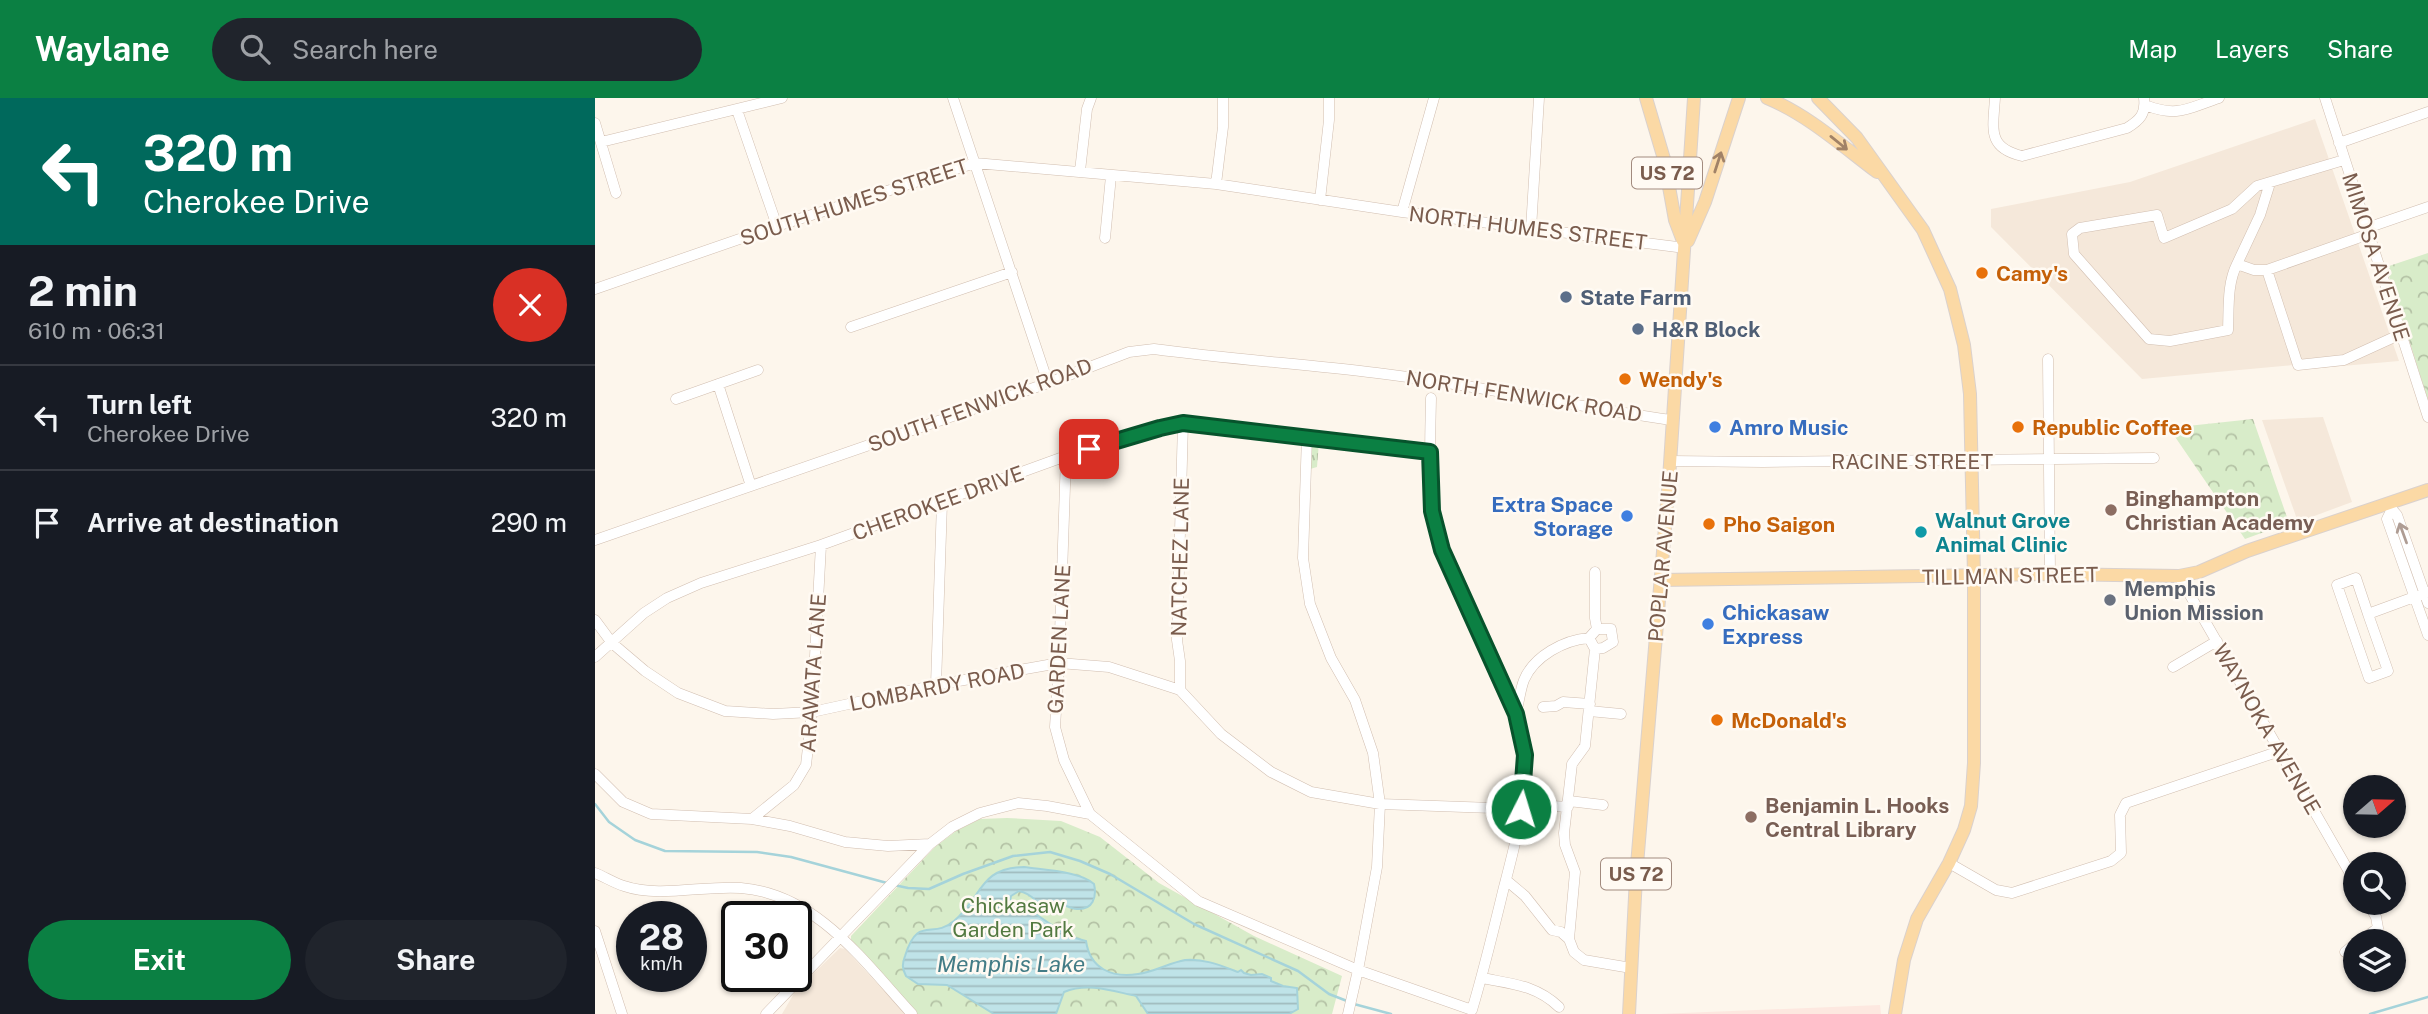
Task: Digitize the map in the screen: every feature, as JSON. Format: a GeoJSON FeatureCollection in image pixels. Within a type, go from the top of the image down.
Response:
{"type":"FeatureCollection","features":[{"type":"Feature","properties":{"kind":"main road","name":"US 72"},"geometry":{"type":"LineString","coordinates":[[1646,98],[1664,159],[1675,220],[1685,248]]}},
{"type":"Feature","properties":{"kind":"main road","name":"POPLAR AVENUE"},"geometry":{"type":"LineString","coordinates":[[1629,1014],[1636,877],[1661,580],[1695,98]]}},
{"type":"Feature","properties":{"kind":"main road"},"geometry":{"type":"LineString","coordinates":[[1767,98],[1789,107],[1815,124],[1888,180]]}},
{"type":"Feature","properties":{"kind":"main road"},"geometry":{"type":"LineString","coordinates":[[1818,98],[1857,138],[1923,230],[1950,289],[1964,345],[1970,394],[1974,576],[1974,764],[1971,806],[1964,830],[1949,863],[1917,919],[1904,960],[1895,1014]]}},
{"type":"Feature","properties":{"kind":"main road","name":"US 72"},"geometry":{"type":"LineString","coordinates":[[1685,248],[1705,202],[1737,103]]}},
{"type":"Feature","properties":{"kind":"main road","name":"TILLMAN STREET"},"geometry":{"type":"LineString","coordinates":[[1661,580],[2050,574],[2179,576],[2199,572],[2247,551],[2390,507],[2428,490]]}},
{"type":"Feature","properties":{"kind":"street"},"geometry":{"type":"LineString","coordinates":[[601,142],[782,98]]}},
{"type":"Feature","properties":{"kind":"street"},"geometry":{"type":"LineString","coordinates":[[953,98],[1048,383]]}},
{"type":"Feature","properties":{"kind":"street"},"geometry":{"type":"LineString","coordinates":[[1080,171],[1087,109],[1091,98]]}},
{"type":"Feature","properties":{"kind":"street"},"geometry":{"type":"LineString","coordinates":[[1216,184],[1223,127],[1223,98]]}},
{"type":"Feature","properties":{"kind":"street"},"geometry":{"type":"LineString","coordinates":[[1319,200],[1329,120],[1329,98]]}},
{"type":"Feature","properties":{"kind":"street"},"geometry":{"type":"LineString","coordinates":[[1402,212],[1434,98]]}},
{"type":"Feature","properties":{"kind":"street"},"geometry":{"type":"LineString","coordinates":[[1531,229],[1539,98]]}},
{"type":"Feature","properties":{"kind":"street"},"geometry":{"type":"LineString","coordinates":[[1995,98],[1994,135],[1998,147],[2022,156],[2127,128],[2141,118],[2145,102],[2160,111],[2175,113],[2219,98]]}},
{"type":"Feature","properties":{"kind":"street","name":"MIMOSA AVENUE"},"geometry":{"type":"LineString","coordinates":[[2325,98],[2428,417]]}},
{"type":"Feature","properties":{"kind":"street"},"geometry":{"type":"LineString","coordinates":[[737,110],[777,226]]}},
{"type":"Feature","properties":{"kind":"street"},"geometry":{"type":"LineString","coordinates":[[2339,143],[2428,112]]}},
{"type":"Feature","properties":{"kind":"street"},"geometry":{"type":"LineString","coordinates":[[595,123],[616,193]]}},
{"type":"Feature","properties":{"kind":"street"},"geometry":{"type":"LineString","coordinates":[[2270,183],[2260,215],[2232,274],[2228,330],[2170,341],[2149,339],[2074,254],[2072,234],[2080,228],[2157,215],[2164,238],[2232,209],[2257,187],[2344,160]]}},
{"type":"Feature","properties":{"kind":"street","name":"SOUTH HUMES STREET"},"geometry":{"type":"LineString","coordinates":[[595,289],[777,226],[975,163],[1216,184],[1371,207]]}},
{"type":"Feature","properties":{"kind":"street"},"geometry":{"type":"LineString","coordinates":[[1104,238],[1111,176]]}},
{"type":"Feature","properties":{"kind":"street"},"geometry":{"type":"LineString","coordinates":[[2237,264],[2254,270],[2267,270],[2428,206]]}},
{"type":"Feature","properties":{"kind":"street","name":"NORTH HUMES STREET"},"geometry":{"type":"LineString","coordinates":[[1371,207],[1685,248]]}},
{"type":"Feature","properties":{"kind":"street"},"geometry":{"type":"LineString","coordinates":[[2267,270],[2298,365],[2344,360],[2401,334]]}},
{"type":"Feature","properties":{"kind":"street"},"geometry":{"type":"LineString","coordinates":[[851,327],[1012,272]]}},
{"type":"Feature","properties":{"kind":"street","name":"SOUTH FENWICK ROAD"},"geometry":{"type":"LineString","coordinates":[[595,540],[1048,383],[1129,352],[1154,349],[1376,373]]}},
{"type":"Feature","properties":{"kind":"street"},"geometry":{"type":"LineString","coordinates":[[2048,359],[2050,574]]}},
{"type":"Feature","properties":{"kind":"street"},"geometry":{"type":"LineString","coordinates":[[676,399],[758,370]]}},
{"type":"Feature","properties":{"kind":"street","name":"NORTH FENWICK ROAD"},"geometry":{"type":"LineString","coordinates":[[1376,373],[1671,420]]}},
{"type":"Feature","properties":{"kind":"street"},"geometry":{"type":"LineString","coordinates":[[718,384],[751,486]]}},
{"type":"Feature","properties":{"kind":"street"},"geometry":{"type":"LineString","coordinates":[[766,1014],[930,844],[952,827],[980,813],[1018,803],[1090,814],[1198,901],[1359,970],[1472,1010],[1517,841],[1525,755],[1516,714],[1442,550],[1432,511],[1431,398]]}},
{"type":"Feature","properties":{"kind":"street","name":"CHEROKEE DRIVE"},"geometry":{"type":"LineString","coordinates":[[595,657],[644,613],[667,598],[701,583],[821,545],[1066,456],[1160,428],[1183,423],[1430,452]]}},
{"type":"Feature","properties":{"kind":"street","name":"NATCHEZ LANE"},"geometry":{"type":"LineString","coordinates":[[1180,690],[1177,640],[1183,423]]}},
{"type":"Feature","properties":{"kind":"street"},"geometry":{"type":"LineString","coordinates":[[1307,436],[1303,558],[1310,604],[1331,658],[1355,701],[1373,753],[1380,804],[1377,867],[1359,970],[1348,1014]]}},
{"type":"Feature","properties":{"kind":"street","name":"GARDEN LANE"},"geometry":{"type":"LineString","coordinates":[[1066,456],[1055,727],[1064,760],[1090,814]]}},
{"type":"Feature","properties":{"kind":"street","name":"RACINE STREET"},"geometry":{"type":"LineString","coordinates":[[1670,461],[1763,463],[2154,458]]}},
{"type":"Feature","properties":{"kind":"street"},"geometry":{"type":"LineString","coordinates":[[936,685],[942,502]]}},
{"type":"Feature","properties":{"kind":"street"},"geometry":{"type":"LineString","coordinates":[[2390,507],[2397,515],[2411,571],[2424,596],[2428,635]]}},
{"type":"Feature","properties":{"kind":"street","name":"ARAWATA LANE"},"geometry":{"type":"LineString","coordinates":[[752,819],[794,785],[806,765],[812,712],[821,545]]}},
{"type":"Feature","properties":{"kind":"street"},"geometry":{"type":"LineString","coordinates":[[1595,572],[1597,629]]}},
{"type":"Feature","properties":{"kind":"street","name":"WAYNOKA AVENUE"},"geometry":{"type":"LineString","coordinates":[[2179,576],[2343,861]]}},
{"type":"Feature","properties":{"kind":"street"},"geometry":{"type":"LineString","coordinates":[[2356,579],[2368,614],[2388,671],[2369,678],[2337,585],[2356,579]]}},
{"type":"Feature","properties":{"kind":"street"},"geometry":{"type":"LineString","coordinates":[[2368,614],[2424,596]]}},
{"type":"Feature","properties":{"kind":"street"},"geometry":{"type":"LineString","coordinates":[[2344,605],[2363,598]]}},
{"type":"Feature","properties":{"kind":"street","name":"LOMBARDY ROAD"},"geometry":{"type":"LineString","coordinates":[[595,620],[612,643],[645,671],[678,693],[725,710],[773,714],[812,712],[936,685],[1059,663],[1109,667],[1180,690],[1221,734],[1271,772],[1311,792],[1380,804],[1521,809]]}},
{"type":"Feature","properties":{"kind":"street"},"geometry":{"type":"LineString","coordinates":[[1516,714],[1524,679],[1541,658],[1574,639],[1589,638],[1597,629],[1611,629],[1613,642],[1595,649]]}},
{"type":"Feature","properties":{"kind":"street"},"geometry":{"type":"LineString","coordinates":[[1589,638],[1595,649],[1585,746],[1572,764],[1564,833],[1565,845],[1575,872],[1569,939],[1574,952],[1584,960],[1631,968]]}},
{"type":"Feature","properties":{"kind":"street"},"geometry":{"type":"LineString","coordinates":[[2173,667],[2217,640]]}},
{"type":"Feature","properties":{"kind":"street"},"geometry":{"type":"LineString","coordinates":[[2359,647],[2378,641]]}},
{"type":"Feature","properties":{"kind":"street"},"geometry":{"type":"LineString","coordinates":[[1543,707],[1556,706],[1563,702],[1621,714]]}},
{"type":"Feature","properties":{"kind":"street"},"geometry":{"type":"LineString","coordinates":[[1949,863],[1996,890],[2012,893],[2111,861],[2121,853],[2120,815],[2126,803],[2280,751]]}},
{"type":"Feature","properties":{"kind":"street"},"geometry":{"type":"LineString","coordinates":[[595,774],[623,802],[650,814],[752,819],[790,826],[845,842],[888,846],[930,844]]}},
{"type":"Feature","properties":{"kind":"street"},"geometry":{"type":"LineString","coordinates":[[1537,805],[1603,805]]}},
{"type":"Feature","properties":{"kind":"street"},"geometry":{"type":"LineString","coordinates":[[595,873],[625,887],[651,890],[741,888],[777,895],[807,909],[841,937],[912,1014]]}},
{"type":"Feature","properties":{"kind":"street"},"geometry":{"type":"LineString","coordinates":[[1506,880],[1525,896],[1531,907],[1552,930],[1561,932],[1569,939]]}},
{"type":"Feature","properties":{"kind":"street"},"geometry":{"type":"LineString","coordinates":[[595,931],[622,1014]]}},
{"type":"Feature","properties":{"kind":"street"},"geometry":{"type":"LineString","coordinates":[[1482,978],[1524,986],[1546,995],[1559,1007]]}},
{"type":"Feature","properties":{"kind":"street"},"geometry":{"type":"LineString","coordinates":[[776,1014],[781,1000]]}},
{"type":"Feature","properties":{"kind":"shaded area"},"geometry":{"type":"Polygon","coordinates":[[[2315,119],[2399,361],[2297,370],[2293,365],[2142,379],[1991,227],[1991,209],[2130,182],[2315,119]]]}},
{"type":"Feature","properties":{"kind":"shaded area"},"geometry":{"type":"Polygon","coordinates":[[[2323,417],[2352,502],[2298,522],[2262,420],[2323,417]]]}},
{"type":"Feature","properties":{"kind":"shaded area"},"geometry":{"type":"Polygon","coordinates":[[[840,948],[845,949],[906,1014],[782,1014],[795,992],[812,992],[812,975],[840,948]]]}},
{"type":"Feature","properties":{"kind":"shaded area"},"geometry":{"type":"Polygon","coordinates":[[[1880,1005],[1881,1014],[1659,1014],[1880,1005]]]}},
{"type":"Feature","properties":{"kind":"green space"},"geometry":{"type":"Polygon","coordinates":[[[2428,253],[2428,400],[2386,267],[2428,253]]]}},
{"type":"Feature","properties":{"kind":"green space"},"geometry":{"type":"Polygon","coordinates":[[[2253,419],[2289,523],[2245,539],[2169,428],[2253,419]]]}},
{"type":"Feature","properties":{"kind":"green space"},"geometry":{"type":"Polygon","coordinates":[[[1319,442],[1317,467],[1310,469],[1310,446],[1319,442]]]}},
{"type":"Feature","properties":{"kind":"green space","name":"Chickasaw Garden Park"},"geometry":{"type":"Polygon","coordinates":[[[980,819],[1061,821],[1100,837],[1159,883],[1254,936],[1342,976],[1332,1014],[917,1014],[851,943],[851,936],[935,847],[956,831],[980,819]]]}},
{"type":"Feature","properties":{"kind":"water","name":"Memphis Lake"},"geometry":{"type":"Polygon","coordinates":[[[1024,867],[1080,876],[1094,884],[1093,902],[1082,909],[1060,903],[1042,905],[1019,891],[1011,896],[1009,907],[1015,913],[1034,913],[1068,936],[1086,941],[1092,959],[1104,970],[1128,975],[1144,973],[1185,960],[1205,961],[1251,975],[1262,974],[1283,986],[1297,988],[1298,1009],[1289,1014],[1148,1014],[1136,996],[1082,988],[1064,992],[1056,1014],[994,1014],[947,985],[918,984],[906,976],[903,961],[915,935],[920,931],[939,929],[954,921],[983,885],[998,872],[1024,867]]]}},
{"type":"Feature","properties":{"kind":"waterway"},"geometry":{"type":"LineString","coordinates":[[595,804],[609,822],[635,840],[665,851],[757,852],[791,857],[887,883]]}},
{"type":"Feature","properties":{"kind":"waterway"},"geometry":{"type":"LineString","coordinates":[[894,885],[929,889],[1013,856],[1050,852],[1110,874],[1194,924],[1298,971],[1329,994],[1347,1001]]}},
{"type":"Feature","properties":{"kind":"waterway"},"geometry":{"type":"LineString","coordinates":[[2370,1014],[2428,997]]}},
{"type":"Feature","properties":{"kind":"waterway"},"geometry":{"type":"LineString","coordinates":[[1354,1004],[1391,1014]]}},
{"type":"Feature","properties":{"kind":"place","name":"Camy's"},"geometry":{"type":"Point","coordinates":[1982,273]}},
{"type":"Feature","properties":{"kind":"place","name":"State Farm"},"geometry":{"type":"Point","coordinates":[1566,297]}},
{"type":"Feature","properties":{"kind":"place","name":"H&R Block"},"geometry":{"type":"Point","coordinates":[1638,329]}},
{"type":"Feature","properties":{"kind":"place","name":"Wendy's"},"geometry":{"type":"Point","coordinates":[1625,379]}},
{"type":"Feature","properties":{"kind":"place","name":"Amro Music"},"geometry":{"type":"Point","coordinates":[1715,427]}},
{"type":"Feature","properties":{"kind":"place","name":"Republic Coffee"},"geometry":{"type":"Point","coordinates":[2018,427]}},
{"type":"Feature","properties":{"kind":"place","name":"Binghampton Christian Academy"},"geometry":{"type":"Point","coordinates":[2111,510]}},
{"type":"Feature","properties":{"kind":"place","name":"Extra Space Storage"},"geometry":{"type":"Point","coordinates":[1627,516]}},
{"type":"Feature","properties":{"kind":"place","name":"Pho Saigon"},"geometry":{"type":"Point","coordinates":[1709,524]}},
{"type":"Feature","properties":{"kind":"place","name":"Walnut Grove Animal Clinic"},"geometry":{"type":"Point","coordinates":[1921,532]}},
{"type":"Feature","properties":{"kind":"place","name":"Memphis Union Mission"},"geometry":{"type":"Point","coordinates":[2110,600]}},
{"type":"Feature","properties":{"kind":"place","name":"Chickasaw Express"},"geometry":{"type":"Point","coordinates":[1708,624]}},
{"type":"Feature","properties":{"kind":"place","name":"McDonald's"},"geometry":{"type":"Point","coordinates":[1717,720]}},
{"type":"Feature","properties":{"kind":"place","name":"Benjamin L. Hooks Central Library"},"geometry":{"type":"Point","coordinates":[1751,817]}},
{"type":"Feature","properties":{"kind":"route"},"geometry":{"type":"LineString","coordinates":[[1089,449],[1183,423],[1430,452],[1432,511],[1442,550],[1467,609],[1499,671],[1516,714],[1525,755],[1521,809]]}}]}
